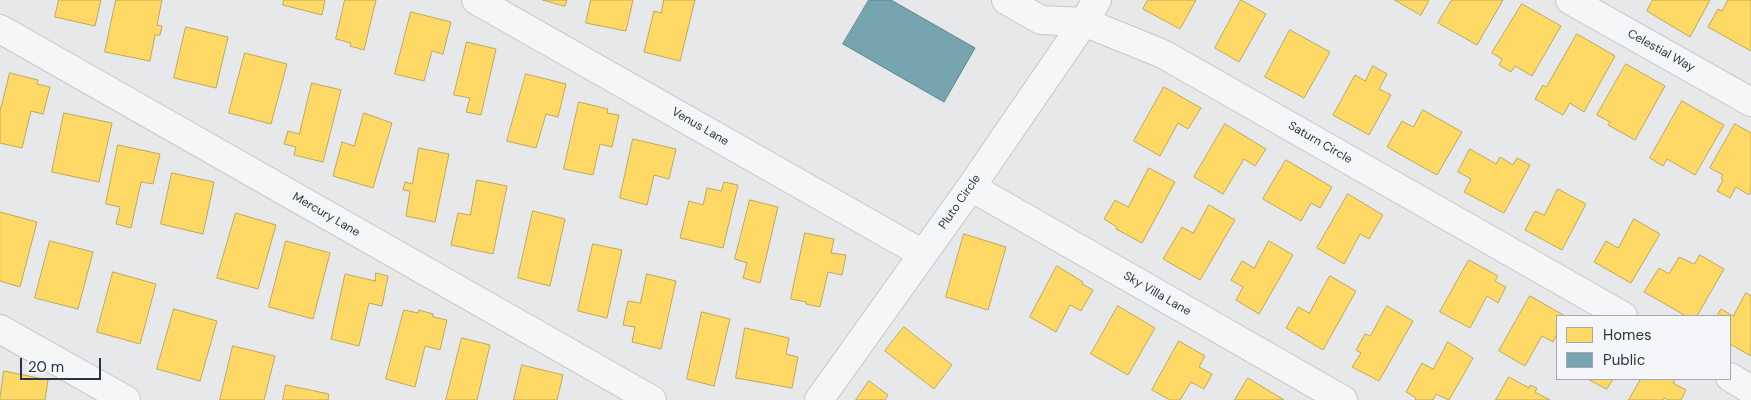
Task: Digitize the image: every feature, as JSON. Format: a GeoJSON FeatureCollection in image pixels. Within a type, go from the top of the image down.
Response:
{"type":"FeatureCollection","features":[{"type":"Feature","properties":{"kind":"street","name":"Venus Lane"},"geometry":{"type":"LineString","coordinates":[[476,0],[923,254]]}},
{"type":"Feature","properties":{"kind":"street","name":"Saturn Circle"},"geometry":{"type":"LineString","coordinates":[[1006,0],[1041,20],[1090,11],[1621,315]]}},
{"type":"Feature","properties":{"kind":"street","name":"Celestial Way"},"geometry":{"type":"LineString","coordinates":[[1570,0],[1751,102]]}},
{"type":"Feature","properties":{"kind":"street","name":"Pluto Circle"},"geometry":{"type":"LineString","coordinates":[[819,400],[971,187],[1090,11]]}},
{"type":"Feature","properties":{"kind":"street","name":"Mercury Lane"},"geometry":{"type":"LineString","coordinates":[[0,28],[652,400]]}},
{"type":"Feature","properties":{"kind":"street","name":"Sky Villa Lane"},"geometry":{"type":"LineString","coordinates":[[971,187],[1343,400]]}},
{"type":"Feature","properties":{"kind":"street"},"geometry":{"type":"LineString","coordinates":[[0,329],[126,400]]}},
{"type":"Feature","properties":{"kind":"street"},"geometry":{"type":"LineString","coordinates":[[1731,378],[1751,390]]}},
{"type":"Feature","properties":{"kind":"building: Homes"},"geometry":{"type":"Polygon","coordinates":[[[59,0],[101,0],[95,26],[55,17],[59,0]]]}},
{"type":"Feature","properties":{"kind":"building: Homes"},"geometry":{"type":"Polygon","coordinates":[[[116,0],[162,0],[157,25],[162,26],[160,35],[155,35],[150,61],[105,52],[116,0]]]}},
{"type":"Feature","properties":{"kind":"building: Homes"},"geometry":{"type":"Polygon","coordinates":[[[284,0],[325,0],[322,15],[283,5],[284,0]]]}},
{"type":"Feature","properties":{"kind":"building: Homes"},"geometry":{"type":"Polygon","coordinates":[[[345,0],[376,0],[364,50],[350,46],[351,43],[336,39],[345,0]]]}},
{"type":"Feature","properties":{"kind":"building: Homes"},"geometry":{"type":"Polygon","coordinates":[[[543,0],[567,0],[565,6],[543,0]]]}},
{"type":"Feature","properties":{"kind":"building: Homes"},"geometry":{"type":"Polygon","coordinates":[[[591,0],[633,0],[626,31],[586,23],[591,0]]]}},
{"type":"Feature","properties":{"kind":"building: Homes"},"geometry":{"type":"Polygon","coordinates":[[[664,0],[695,0],[680,61],[644,52],[654,11],[661,13],[664,0]]]}},
{"type":"Feature","properties":{"kind":"building: Homes"},"geometry":{"type":"Polygon","coordinates":[[[1148,0],[1196,0],[1180,29],[1143,9],[1148,0]]]}},
{"type":"Feature","properties":{"kind":"building: Homes"},"geometry":{"type":"Polygon","coordinates":[[[1241,0],[1266,14],[1239,62],[1215,48],[1241,0]]]}},
{"type":"Feature","properties":{"kind":"building: Homes"},"geometry":{"type":"Polygon","coordinates":[[[1395,0],[1429,0],[1421,15],[1395,0]]]}},
{"type":"Feature","properties":{"kind":"building: Homes"},"geometry":{"type":"Polygon","coordinates":[[[1452,0],[1503,0],[1477,45],[1438,23],[1452,0]]]}},
{"type":"Feature","properties":{"kind":"building: Homes"},"geometry":{"type":"Polygon","coordinates":[[[1653,0],[1710,0],[1690,37],[1647,11],[1653,0]]]}},
{"type":"Feature","properties":{"kind":"building: Homes"},"geometry":{"type":"Polygon","coordinates":[[[1728,0],[1751,0],[1751,51],[1708,27],[1718,9],[1722,11],[1728,0]]]}},
{"type":"Feature","properties":{"kind":"building: Homes"},"geometry":{"type":"Polygon","coordinates":[[[1522,4],[1561,26],[1532,76],[1515,66],[1511,72],[1499,65],[1502,59],[1492,53],[1522,4]]]}},
{"type":"Feature","properties":{"kind":"building: Homes"},"geometry":{"type":"Polygon","coordinates":[[[411,12],[451,22],[443,54],[432,51],[424,81],[395,74],[411,12]]]}},
{"type":"Feature","properties":{"kind":"building: Homes"},"geometry":{"type":"Polygon","coordinates":[[[186,27],[228,37],[216,88],[174,78],[186,27]]]}},
{"type":"Feature","properties":{"kind":"building: Homes"},"geometry":{"type":"Polygon","coordinates":[[[1290,30],[1330,52],[1304,98],[1265,77],[1290,30]]]}},
{"type":"Feature","properties":{"kind":"building: Homes"},"geometry":{"type":"Polygon","coordinates":[[[1577,34],[1615,56],[1584,112],[1570,103],[1563,115],[1535,99],[1543,85],[1546,87],[1577,34]]]}},
{"type":"Feature","properties":{"kind":"building: Homes"},"geometry":{"type":"Polygon","coordinates":[[[467,42],[496,49],[481,115],[466,112],[470,98],[454,95],[467,42]]]}},
{"type":"Feature","properties":{"kind":"building: Homes"},"geometry":{"type":"Polygon","coordinates":[[[245,53],[287,64],[271,124],[229,113],[245,53]]]}},
{"type":"Feature","properties":{"kind":"building: Homes"},"geometry":{"type":"Polygon","coordinates":[[[1626,64],[1665,86],[1635,140],[1608,125],[1610,122],[1597,115],[1626,64]]]}},
{"type":"Feature","properties":{"kind":"building: Homes"},"geometry":{"type":"Polygon","coordinates":[[[1373,66],[1387,74],[1379,89],[1391,95],[1369,135],[1333,115],[1355,75],[1365,81],[1373,66]]]}},
{"type":"Feature","properties":{"kind":"building: Homes"},"geometry":{"type":"Polygon","coordinates":[[[10,73],[38,80],[37,84],[50,87],[43,114],[31,111],[22,148],[0,143],[0,112],[10,73]]]}},
{"type":"Feature","properties":{"kind":"building: Homes"},"geometry":{"type":"Polygon","coordinates":[[[526,74],[566,84],[558,117],[546,114],[536,148],[507,141],[526,74]]]}},
{"type":"Feature","properties":{"kind":"building: Homes"},"geometry":{"type":"Polygon","coordinates":[[[312,83],[341,90],[323,162],[294,155],[296,147],[284,144],[288,131],[299,134],[312,83]]]}},
{"type":"Feature","properties":{"kind":"building: Homes"},"geometry":{"type":"Polygon","coordinates":[[[1164,87],[1201,108],[1188,129],[1178,123],[1160,156],[1134,141],[1164,87]]]}},
{"type":"Feature","properties":{"kind":"building: Homes"},"geometry":{"type":"Polygon","coordinates":[[[1682,101],[1724,125],[1695,175],[1667,159],[1663,166],[1650,158],[1682,101]]]}},
{"type":"Feature","properties":{"kind":"building: Homes"},"geometry":{"type":"Polygon","coordinates":[[[579,102],[608,109],[607,113],[619,115],[612,147],[600,144],[593,175],[564,169],[579,102]]]}},
{"type":"Feature","properties":{"kind":"building: Homes"},"geometry":{"type":"Polygon","coordinates":[[[1423,110],[1462,132],[1437,175],[1387,147],[1402,121],[1413,127],[1423,110]]]}},
{"type":"Feature","properties":{"kind":"building: Homes"},"geometry":{"type":"Polygon","coordinates":[[[64,113],[112,123],[99,182],[52,172],[64,113]]]}},
{"type":"Feature","properties":{"kind":"building: Homes"},"geometry":{"type":"Polygon","coordinates":[[[364,113],[392,123],[373,188],[333,176],[342,142],[354,146],[364,113]]]}},
{"type":"Feature","properties":{"kind":"building: Homes"},"geometry":{"type":"Polygon","coordinates":[[[1225,124],[1266,149],[1255,166],[1244,159],[1223,194],[1194,177],[1225,124]]]}},
{"type":"Feature","properties":{"kind":"building: Homes"},"geometry":{"type":"Polygon","coordinates":[[[1735,124],[1751,133],[1751,191],[1749,195],[1736,187],[1730,198],[1717,191],[1723,180],[1721,178],[1723,175],[1710,168],[1735,124]]]}},
{"type":"Feature","properties":{"kind":"building: Homes"},"geometry":{"type":"Polygon","coordinates":[[[633,139],[676,149],[669,179],[654,175],[647,205],[620,198],[633,139]]]}},
{"type":"Feature","properties":{"kind":"building: Homes"},"geometry":{"type":"Polygon","coordinates":[[[118,145],[160,154],[153,184],[141,182],[131,228],[116,224],[120,207],[106,204],[118,145]]]}},
{"type":"Feature","properties":{"kind":"building: Homes"},"geometry":{"type":"Polygon","coordinates":[[[419,148],[449,154],[435,222],[406,216],[410,191],[403,190],[405,182],[412,184],[419,148]]]}},
{"type":"Feature","properties":{"kind":"building: Homes"},"geometry":{"type":"Polygon","coordinates":[[[1470,149],[1496,164],[1500,157],[1513,165],[1517,158],[1530,165],[1504,213],[1464,192],[1471,179],[1458,172],[1470,149]]]}},
{"type":"Feature","properties":{"kind":"building: Homes"},"geometry":{"type":"Polygon","coordinates":[[[1286,160],[1332,187],[1320,208],[1311,203],[1301,221],[1263,199],[1286,160]]]}},
{"type":"Feature","properties":{"kind":"building: Homes"},"geometry":{"type":"Polygon","coordinates":[[[1149,168],[1175,182],[1142,243],[1116,229],[1117,227],[1104,219],[1115,200],[1128,207],[1149,168]]]}},
{"type":"Feature","properties":{"kind":"building: Homes"},"geometry":{"type":"Polygon","coordinates":[[[172,173],[214,182],[203,234],[161,224],[172,173]]]}},
{"type":"Feature","properties":{"kind":"building: Homes"},"geometry":{"type":"Polygon","coordinates":[[[477,180],[507,186],[493,254],[451,245],[458,213],[470,215],[477,180]]]}},
{"type":"Feature","properties":{"kind":"building: Homes"},"geometry":{"type":"Polygon","coordinates":[[[724,182],[738,185],[723,248],[680,238],[689,201],[703,205],[707,188],[721,191],[724,182]]]}},
{"type":"Feature","properties":{"kind":"building: Homes"},"geometry":{"type":"Polygon","coordinates":[[[1558,189],[1586,204],[1562,250],[1525,230],[1535,211],[1544,215],[1558,189]]]}},
{"type":"Feature","properties":{"kind":"building: Homes"},"geometry":{"type":"Polygon","coordinates":[[[1348,194],[1383,215],[1369,239],[1360,234],[1344,264],[1317,248],[1348,194]]]}},
{"type":"Feature","properties":{"kind":"building: Homes"},"geometry":{"type":"Polygon","coordinates":[[[750,200],[778,207],[760,283],[743,278],[747,263],[735,259],[750,200]]]}},
{"type":"Feature","properties":{"kind":"building: Homes"},"geometry":{"type":"Polygon","coordinates":[[[1209,205],[1235,220],[1200,280],[1163,259],[1182,227],[1193,233],[1209,205]]]}},
{"type":"Feature","properties":{"kind":"building: Homes"},"geometry":{"type":"Polygon","coordinates":[[[533,211],[565,219],[550,286],[518,278],[533,211]]]}},
{"type":"Feature","properties":{"kind":"building: Homes"},"geometry":{"type":"Polygon","coordinates":[[[0,212],[37,222],[20,287],[0,281],[0,212]]]}},
{"type":"Feature","properties":{"kind":"building: Homes"},"geometry":{"type":"Polygon","coordinates":[[[236,213],[276,225],[258,289],[217,278],[236,213]]]}},
{"type":"Feature","properties":{"kind":"building: Homes"},"geometry":{"type":"Polygon","coordinates":[[[1634,219],[1660,234],[1631,283],[1594,262],[1606,241],[1618,248],[1634,219]]]}},
{"type":"Feature","properties":{"kind":"building: Homes"},"geometry":{"type":"Polygon","coordinates":[[[805,233],[834,239],[831,253],[846,255],[842,275],[828,272],[820,307],[791,299],[805,233]]]}},
{"type":"Feature","properties":{"kind":"building: Homes"},"geometry":{"type":"Polygon","coordinates":[[[964,234],[1006,247],[988,310],[946,297],[964,234]]]}},
{"type":"Feature","properties":{"kind":"building: Homes"},"geometry":{"type":"Polygon","coordinates":[[[50,241],[93,252],[78,309],[35,298],[50,241]]]}},
{"type":"Feature","properties":{"kind":"building: Homes"},"geometry":{"type":"Polygon","coordinates":[[[286,241],[330,253],[313,319],[269,307],[286,241]]]}},
{"type":"Feature","properties":{"kind":"building: Homes"},"geometry":{"type":"Polygon","coordinates":[[[1269,241],[1293,255],[1259,314],[1236,300],[1243,287],[1231,280],[1242,261],[1254,268],[1269,241]]]}},
{"type":"Feature","properties":{"kind":"building: Homes"},"geometry":{"type":"Polygon","coordinates":[[[593,244],[622,250],[607,318],[578,311],[593,244]]]}},
{"type":"Feature","properties":{"kind":"building: Homes"},"geometry":{"type":"Polygon","coordinates":[[[1700,255],[1724,269],[1698,315],[1684,315],[1644,292],[1659,268],[1669,274],[1679,257],[1694,264],[1700,255]]]}},
{"type":"Feature","properties":{"kind":"building: Homes"},"geometry":{"type":"Polygon","coordinates":[[[1469,260],[1498,276],[1495,281],[1506,287],[1498,303],[1487,296],[1470,328],[1440,312],[1469,260]]]}},
{"type":"Feature","properties":{"kind":"building: Homes"},"geometry":{"type":"Polygon","coordinates":[[[1057,266],[1093,290],[1081,311],[1070,305],[1056,332],[1030,317],[1057,266]]]}},
{"type":"Feature","properties":{"kind":"building: Homes"},"geometry":{"type":"Polygon","coordinates":[[[113,272],[156,284],[140,344],[97,332],[113,272]]]}},
{"type":"Feature","properties":{"kind":"building: Homes"},"geometry":{"type":"Polygon","coordinates":[[[376,273],[388,276],[382,306],[369,303],[359,346],[331,339],[345,274],[375,281],[376,273]]]}},
{"type":"Feature","properties":{"kind":"building: Homes"},"geometry":{"type":"Polygon","coordinates":[[[647,274],[676,281],[661,349],[632,342],[635,327],[623,325],[628,301],[640,303],[647,274]]]}},
{"type":"Feature","properties":{"kind":"building: Homes"},"geometry":{"type":"Polygon","coordinates":[[[1330,276],[1356,291],[1323,350],[1286,328],[1298,307],[1309,313],[1330,276]]]}},
{"type":"Feature","properties":{"kind":"building: Homes"},"geometry":{"type":"Polygon","coordinates":[[[1746,293],[1751,296],[1751,356],[1731,345],[1731,315],[1718,315],[1721,309],[1733,316],[1746,293]]]}},
{"type":"Feature","properties":{"kind":"building: Homes"},"geometry":{"type":"Polygon","coordinates":[[[1530,296],[1563,315],[1556,315],[1556,336],[1553,342],[1542,336],[1525,366],[1499,351],[1530,296]]]}},
{"type":"Feature","properties":{"kind":"building: Homes"},"geometry":{"type":"Polygon","coordinates":[[[1118,306],[1155,328],[1128,375],[1091,354],[1118,306]]]}},
{"type":"Feature","properties":{"kind":"building: Homes"},"geometry":{"type":"Polygon","coordinates":[[[1387,306],[1413,321],[1379,381],[1352,367],[1361,353],[1356,350],[1365,334],[1370,336],[1387,306]]]}},
{"type":"Feature","properties":{"kind":"building: Homes"},"geometry":{"type":"Polygon","coordinates":[[[174,309],[217,321],[200,381],[157,369],[174,309]]]}},
{"type":"Feature","properties":{"kind":"building: Homes"},"geometry":{"type":"Polygon","coordinates":[[[404,310],[418,313],[419,310],[433,314],[433,317],[447,320],[440,350],[425,346],[415,387],[386,379],[404,310]]]}},
{"type":"Feature","properties":{"kind":"building: Homes"},"geometry":{"type":"Polygon","coordinates":[[[702,312],[730,319],[714,386],[687,379],[702,312]]]}},
{"type":"Feature","properties":{"kind":"building: Homes"},"geometry":{"type":"Polygon","coordinates":[[[904,327],[952,365],[934,389],[885,351],[904,327]]]}},
{"type":"Feature","properties":{"kind":"building: Homes"},"geometry":{"type":"Polygon","coordinates":[[[745,328],[789,338],[786,354],[798,357],[792,388],[736,378],[745,328]]]}},
{"type":"Feature","properties":{"kind":"building: Homes"},"geometry":{"type":"Polygon","coordinates":[[[462,338],[490,345],[477,400],[446,400],[462,338]]]}},
{"type":"Feature","properties":{"kind":"building: Homes"},"geometry":{"type":"Polygon","coordinates":[[[1179,341],[1205,356],[1199,367],[1212,374],[1204,389],[1191,382],[1180,400],[1170,400],[1152,390],[1179,341]]]}},
{"type":"Feature","properties":{"kind":"building: Homes"},"geometry":{"type":"Polygon","coordinates":[[[1448,342],[1473,358],[1449,400],[1436,394],[1433,400],[1415,400],[1416,398],[1406,392],[1422,363],[1433,369],[1448,342]]]}},
{"type":"Feature","properties":{"kind":"building: Homes"},"geometry":{"type":"Polygon","coordinates":[[[233,346],[275,356],[264,400],[220,400],[233,346]]]}},
{"type":"Feature","properties":{"kind":"building: Homes"},"geometry":{"type":"Polygon","coordinates":[[[522,365],[563,375],[557,400],[514,400],[522,365]]]}},
{"type":"Feature","properties":{"kind":"building: Homes"},"geometry":{"type":"Polygon","coordinates":[[[4,371],[48,380],[45,400],[0,400],[4,371]]]}},
{"type":"Feature","properties":{"kind":"building: Homes"},"geometry":{"type":"Polygon","coordinates":[[[1509,377],[1529,388],[1530,385],[1537,388],[1535,392],[1550,400],[1496,400],[1509,377]]]}},
{"type":"Feature","properties":{"kind":"building: Homes"},"geometry":{"type":"Polygon","coordinates":[[[1248,378],[1284,400],[1235,400],[1248,378]]]}},
{"type":"Feature","properties":{"kind":"building: Homes"},"geometry":{"type":"Polygon","coordinates":[[[1590,380],[1612,380],[1607,389],[1590,380]]]}},
{"type":"Feature","properties":{"kind":"building: Homes"},"geometry":{"type":"Polygon","coordinates":[[[1640,380],[1675,380],[1673,383],[1686,390],[1681,400],[1668,400],[1664,398],[1663,400],[1629,400],[1640,380]]]}},
{"type":"Feature","properties":{"kind":"building: Homes"},"geometry":{"type":"Polygon","coordinates":[[[869,381],[888,395],[885,400],[856,400],[869,381]]]}},
{"type":"Feature","properties":{"kind":"building: Homes"},"geometry":{"type":"Polygon","coordinates":[[[286,385],[329,394],[328,400],[283,400],[286,385]]]}},
{"type":"Feature","properties":{"kind":"building: Public"},"geometry":{"type":"Polygon","coordinates":[[[869,0],[891,0],[975,48],[944,102],[843,44],[869,0]]]}}]}
